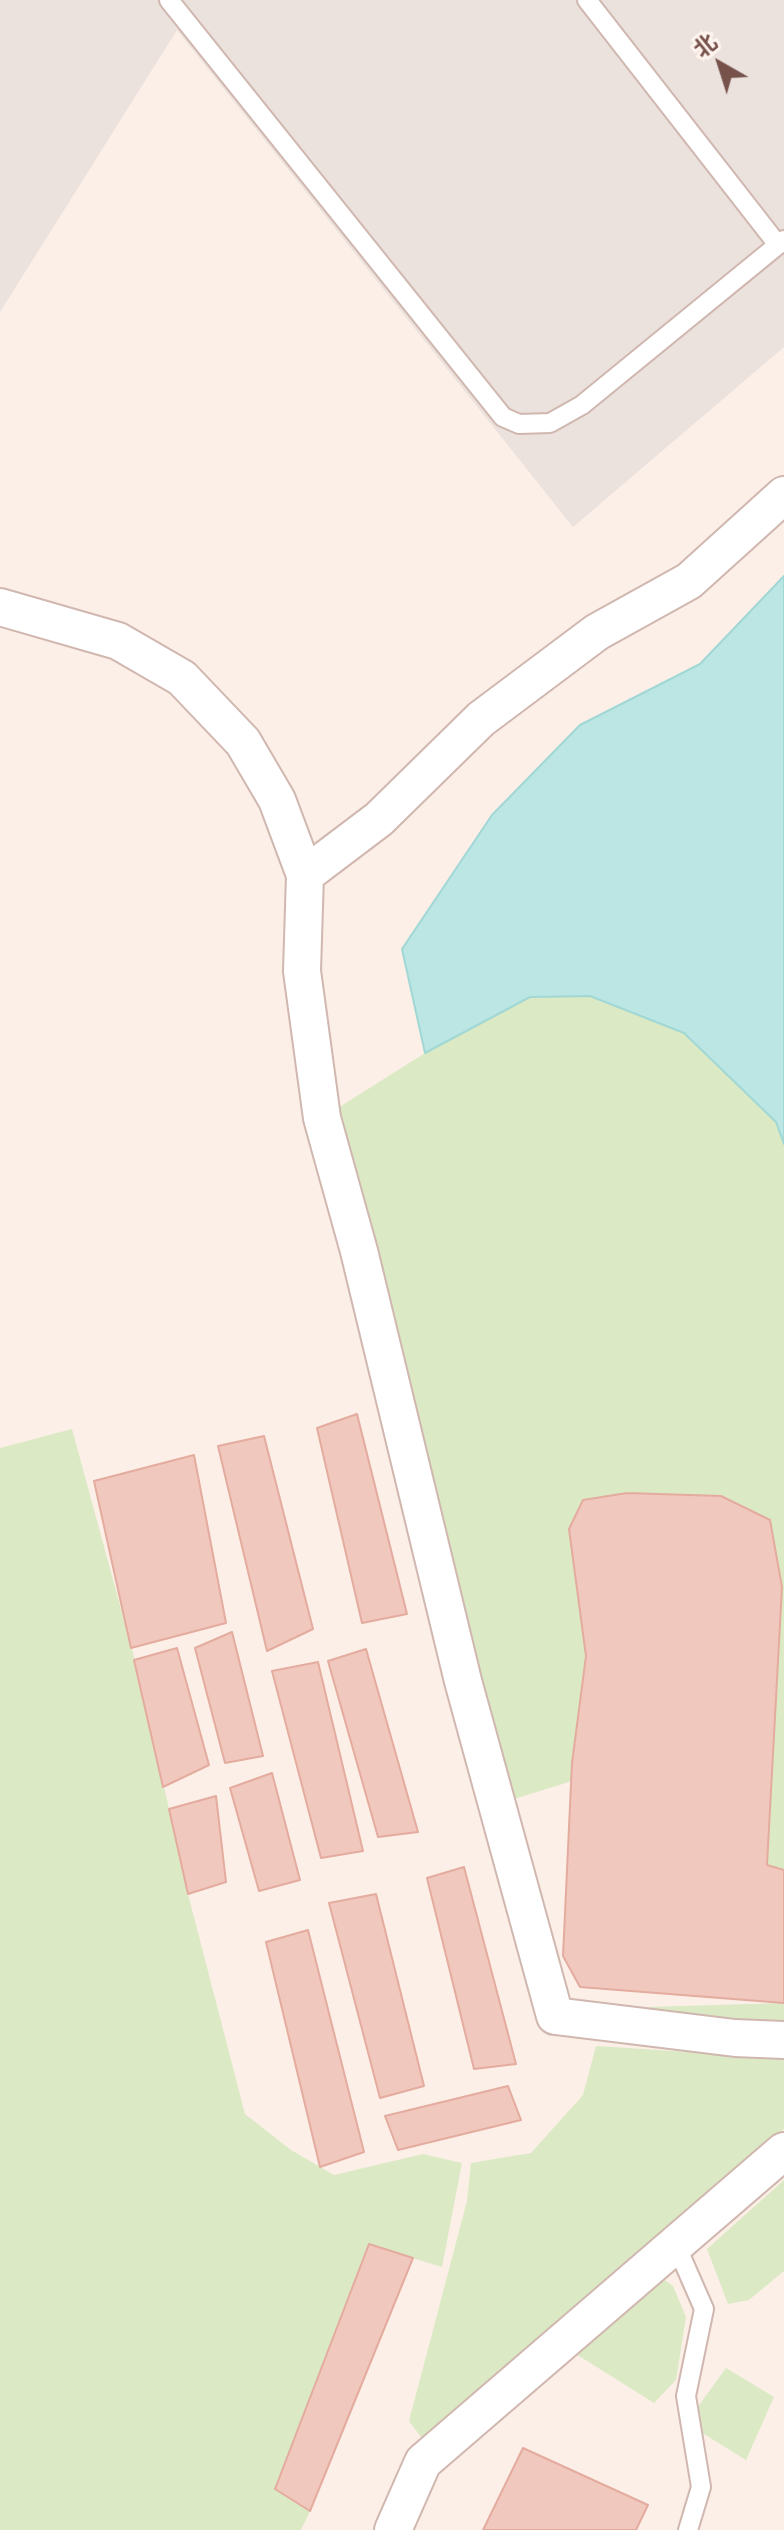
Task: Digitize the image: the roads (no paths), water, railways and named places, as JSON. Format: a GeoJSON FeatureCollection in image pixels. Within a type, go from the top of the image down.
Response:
{"type":"FeatureCollection","features":[{"type":"Feature","properties":{"kind":"street"},"geometry":{"type":"LineString","coordinates":[[305,875],[379,819],[481,719],[597,632],[689,581],[784,495]]}},
{"type":"Feature","properties":{"kind":"street"},"geometry":{"type":"LineString","coordinates":[[0,607],[118,641],[182,678],[243,742],[277,800],[305,875],[302,971],[322,1118],[363,1266],[463,1681],[555,2016],[735,2038],[784,2040]]}},
{"type":"Feature","properties":{"kind":"street"},"geometry":{"type":"LineString","coordinates":[[393,2530],[423,2462],[784,2151]]}},
{"type":"Feature","properties":{"kind":"lane"},"geometry":{"type":"LineString","coordinates":[[169,0],[503,417],[519,424],[550,423],[582,405],[781,242],[587,0]]}},
{"type":"Feature","properties":{"kind":"lane"},"geometry":{"type":"LineString","coordinates":[[676,2245],[704,2309],[686,2396],[701,2487],[688,2530]]}},
{"type":"Feature","properties":{"kind":"water"},"geometry":{"type":"Polygon","coordinates":[[[784,576],[784,1144],[776,1122],[684,1033],[590,996],[530,997],[425,1053],[402,949],[492,815],[580,725],[700,664],[784,576]]]}}]}
